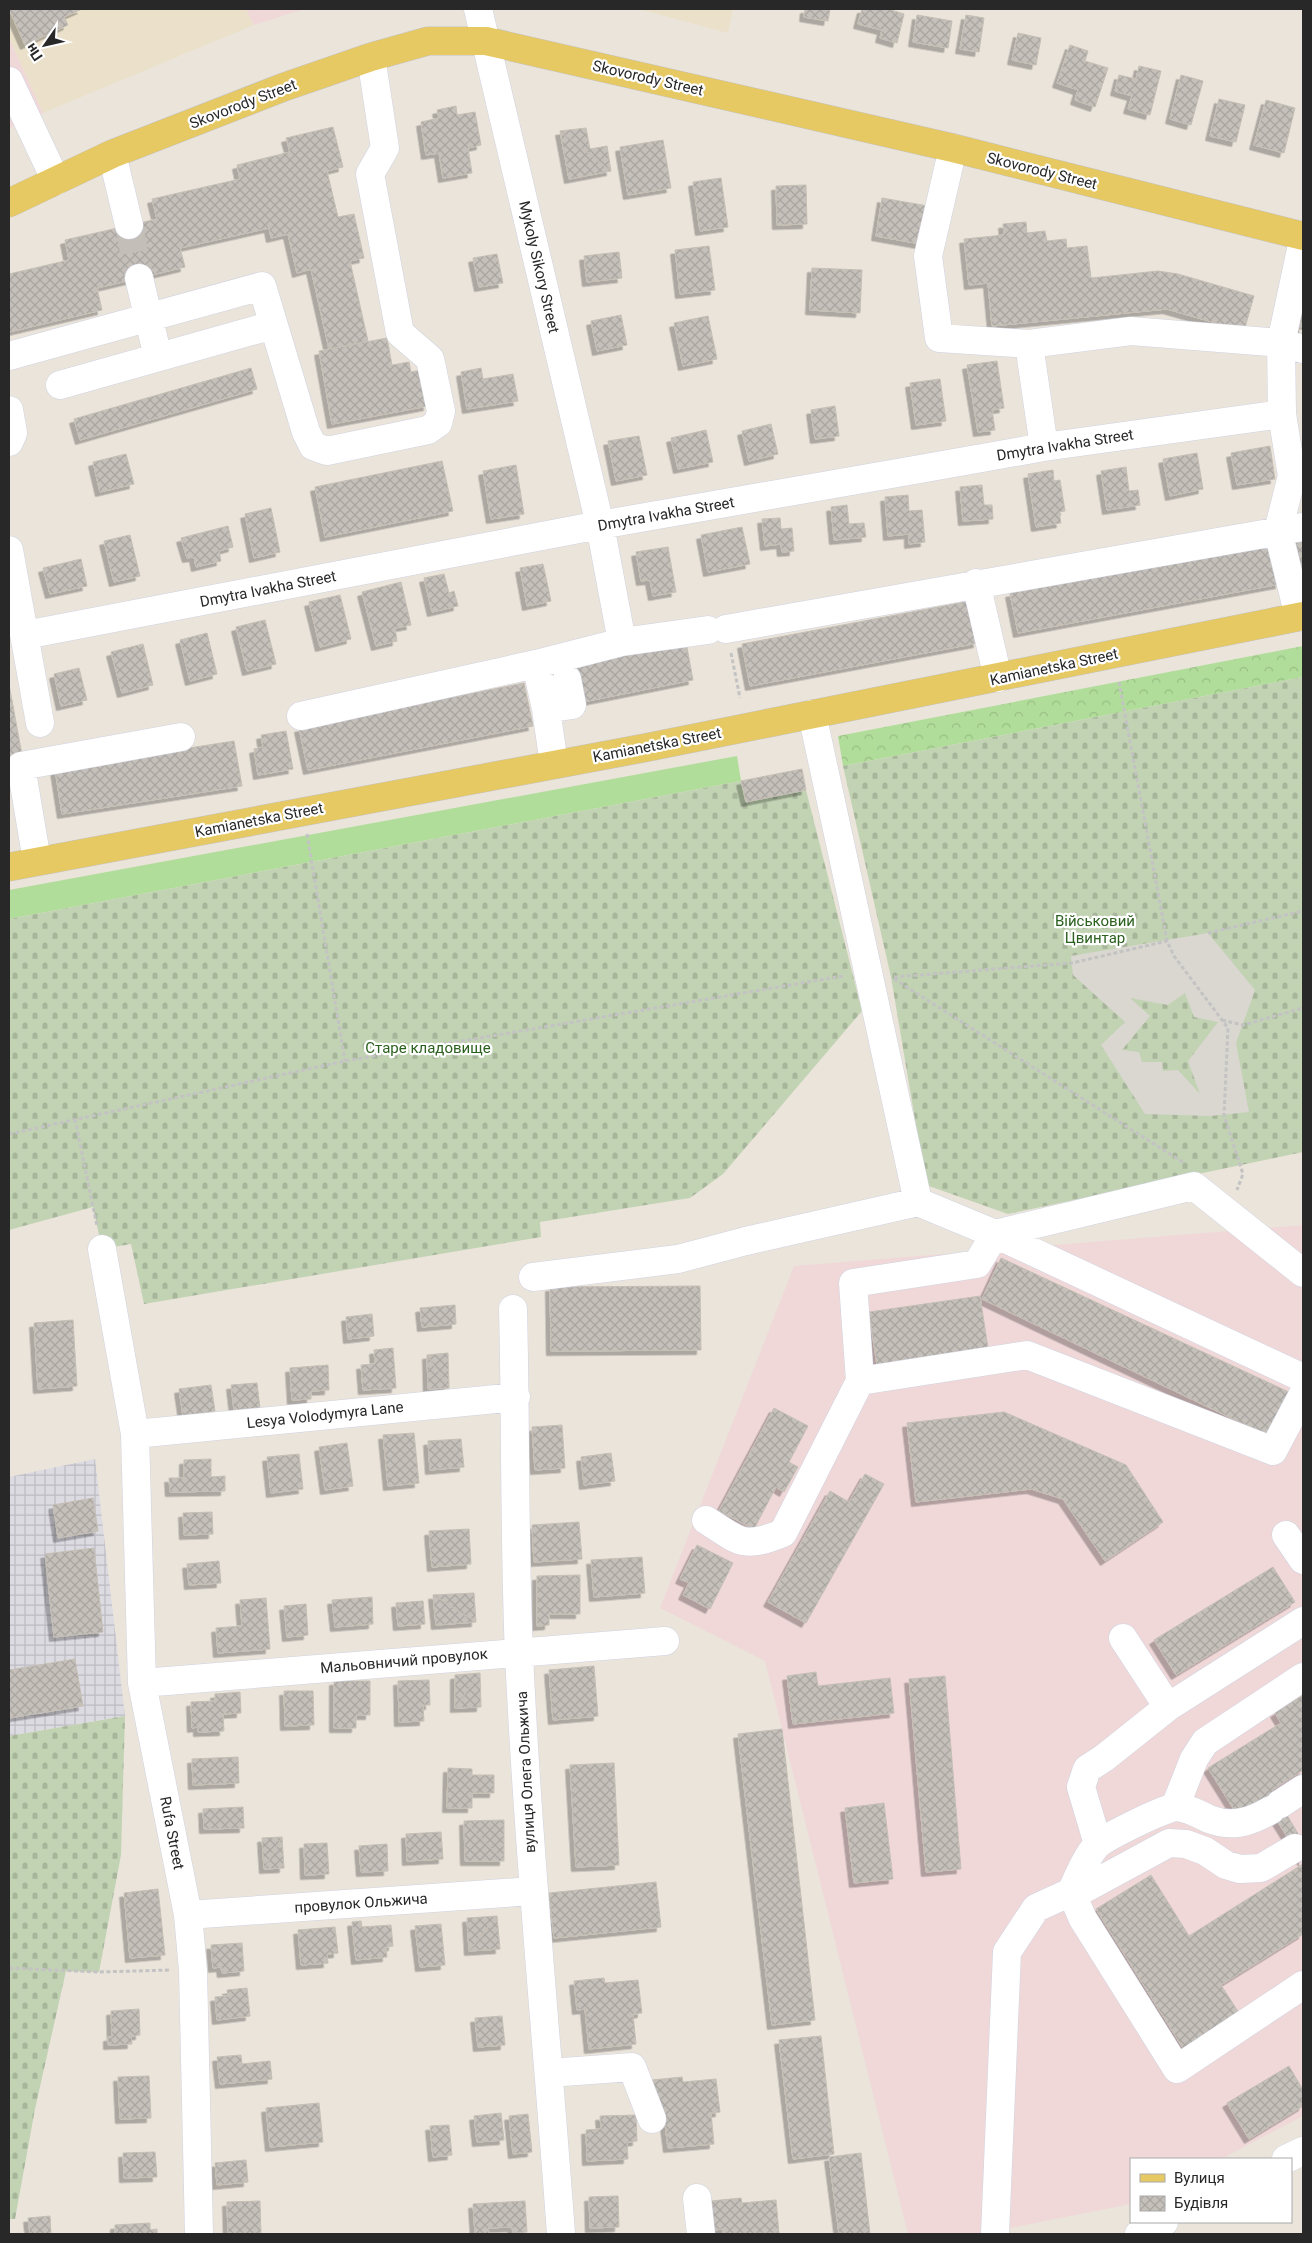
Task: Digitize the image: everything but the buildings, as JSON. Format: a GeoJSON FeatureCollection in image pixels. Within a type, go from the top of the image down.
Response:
{"type":"FeatureCollection","features":[{"type":"Feature","properties":{"kind":"main road","name":"Skovorody Street"},"geometry":{"type":"LineString","coordinates":[[9,202],[112,154],[284,87],[371,57],[428,41],[486,41],[953,148],[1303,236]]}},
{"type":"Feature","properties":{"kind":"main road","name":"Kamianetska Street"},"geometry":{"type":"LineString","coordinates":[[9,867],[554,764],[1301,617]]}},
{"type":"Feature","properties":{"kind":"street","name":"Mykoly Sikory Street"},"geometry":{"type":"LineString","coordinates":[[478,9],[600,525],[622,642]]}},
{"type":"Feature","properties":{"kind":"street"},"geometry":{"type":"LineString","coordinates":[[9,356],[262,286],[306,432],[313,446],[327,451],[428,430],[438,423],[440,411],[430,359],[400,333],[370,174],[385,148],[371,57]]}},
{"type":"Feature","properties":{"kind":"street"},"geometry":{"type":"LineString","coordinates":[[9,81],[56,181]]}},
{"type":"Feature","properties":{"kind":"street"},"geometry":{"type":"LineString","coordinates":[[953,148],[928,256],[939,338],[1030,344],[1131,332],[1292,346]]}},
{"type":"Feature","properties":{"kind":"street"},"geometry":{"type":"LineString","coordinates":[[112,154],[128,225]]}},
{"type":"Feature","properties":{"kind":"street"},"geometry":{"type":"LineString","coordinates":[[1301,617],[1291,529],[1292,476],[1282,414],[1292,346],[1303,240]]}},
{"type":"Feature","properties":{"kind":"street"},"geometry":{"type":"LineString","coordinates":[[139,278],[158,357]]}},
{"type":"Feature","properties":{"kind":"street"},"geometry":{"type":"LineString","coordinates":[[60,385],[273,325]]}},
{"type":"Feature","properties":{"kind":"street"},"geometry":{"type":"LineString","coordinates":[[1030,344],[1044,447]]}},
{"type":"Feature","properties":{"kind":"street"},"geometry":{"type":"LineString","coordinates":[[9,410],[13,433],[9,442]]}},
{"type":"Feature","properties":{"kind":"street","name":"Dmytra Ivakha Street"},"geometry":{"type":"LineString","coordinates":[[25,635],[600,525],[1044,447],[1282,414]]}},
{"type":"Feature","properties":{"kind":"street"},"geometry":{"type":"LineString","coordinates":[[301,716],[536,664],[622,642],[717,629],[1291,529]]}},
{"type":"Feature","properties":{"kind":"street"},"geometry":{"type":"LineString","coordinates":[[9,550],[40,723]]}},
{"type":"Feature","properties":{"kind":"street"},"geometry":{"type":"LineString","coordinates":[[976,583],[998,678]]}},
{"type":"Feature","properties":{"kind":"street"},"geometry":{"type":"LineString","coordinates":[[536,664],[546,709],[554,764]]}},
{"type":"Feature","properties":{"kind":"street"},"geometry":{"type":"LineString","coordinates":[[546,709],[572,704],[567,679]]}},
{"type":"Feature","properties":{"kind":"street"},"geometry":{"type":"LineString","coordinates":[[812,714],[918,1202]]}},
{"type":"Feature","properties":{"kind":"street"},"geometry":{"type":"LineString","coordinates":[[38,861],[21,766],[181,737]]}},
{"type":"Feature","properties":{"kind":"street"},"geometry":{"type":"LineString","coordinates":[[706,1520],[742,1543],[767,1539],[783,1533],[860,1381],[853,1283],[977,1264],[995,1234],[1194,1186],[1303,1273]]}},
{"type":"Feature","properties":{"kind":"street"},"geometry":{"type":"LineString","coordinates":[[533,1277],[678,1258],[918,1202],[995,1234],[1303,1378]]}},
{"type":"Feature","properties":{"kind":"street","name":"Rufa Street"},"geometry":{"type":"LineString","coordinates":[[102,1249],[135,1434],[142,1683],[188,1915],[193,1970],[199,2234]]}},
{"type":"Feature","properties":{"kind":"street","name":"вулиця Олега Ольжича"},"geometry":{"type":"LineString","coordinates":[[513,1309],[519,1651],[533,1891],[550,2073],[561,2234]]}},
{"type":"Feature","properties":{"kind":"street"},"geometry":{"type":"LineString","coordinates":[[860,1381],[1027,1355],[1271,1457],[1303,1394]]}},
{"type":"Feature","properties":{"kind":"street","name":"Lesya Volodymyra Lane"},"geometry":{"type":"LineString","coordinates":[[135,1434],[516,1396]]}},
{"type":"Feature","properties":{"kind":"street"},"geometry":{"type":"LineString","coordinates":[[1286,1535],[1303,1560]]}},
{"type":"Feature","properties":{"kind":"street"},"geometry":{"type":"LineString","coordinates":[[1098,1844],[1082,1787],[1087,1769],[1104,1758],[1168,1707],[1303,1621]]}},
{"type":"Feature","properties":{"kind":"street"},"geometry":{"type":"LineString","coordinates":[[1123,1638],[1168,1707]]}},
{"type":"Feature","properties":{"kind":"street","name":"Мальовничий провулок"},"geometry":{"type":"LineString","coordinates":[[142,1683],[519,1651],[665,1641]]}},
{"type":"Feature","properties":{"kind":"street"},"geometry":{"type":"LineString","coordinates":[[1184,1809],[1187,1780],[1194,1759],[1205,1742],[1303,1677]]}},
{"type":"Feature","properties":{"kind":"street"},"geometry":{"type":"LineString","coordinates":[[1071,1892],[1098,1844],[1143,1820],[1184,1809],[1227,1823],[1245,1823],[1303,1789]]}},
{"type":"Feature","properties":{"kind":"street"},"geometry":{"type":"LineString","coordinates":[[995,2234],[1007,1952],[1036,1908],[1071,1892],[1086,1888],[1169,1843],[1186,1844],[1205,1851],[1226,1865],[1240,1869],[1261,1868],[1295,1848]]}},
{"type":"Feature","properties":{"kind":"street","name":"провулок Ольжича"},"geometry":{"type":"LineString","coordinates":[[188,1915],[533,1891]]}},
{"type":"Feature","properties":{"kind":"street"},"geometry":{"type":"LineString","coordinates":[[1071,1892],[1083,1919],[1177,2069],[1303,1985]]}},
{"type":"Feature","properties":{"kind":"street"},"geometry":{"type":"LineString","coordinates":[[550,2073],[632,2067],[652,2119]]}},
{"type":"Feature","properties":{"kind":"street"},"geometry":{"type":"LineString","coordinates":[[1288,2158],[1303,2150]]}},
{"type":"Feature","properties":{"kind":"street"},"geometry":{"type":"LineString","coordinates":[[697,2198],[701,2234]]}},
{"type":"Feature","properties":{"kind":"street"},"geometry":{"type":"LineString","coordinates":[[1139,2234],[1162,2223]]}},
{"type":"Feature","properties":{"kind":"path"},"geometry":{"type":"LineString","coordinates":[[717,629],[740,698]]}},
{"type":"Feature","properties":{"kind":"path"},"geometry":{"type":"LineString","coordinates":[[1119,682],[1167,941],[1174,956],[1228,1028],[1224,1115],[1243,1174],[1234,1197]]}},
{"type":"Feature","properties":{"kind":"path"},"geometry":{"type":"LineString","coordinates":[[307,834],[345,1061]]}},
{"type":"Feature","properties":{"kind":"path"},"geometry":{"type":"LineString","coordinates":[[1208,933],[1303,911]]}},
{"type":"Feature","properties":{"kind":"path"},"geometry":{"type":"LineString","coordinates":[[1167,941],[1072,963],[891,977],[1189,1166]]}},
{"type":"Feature","properties":{"kind":"path"},"geometry":{"type":"LineString","coordinates":[[9,1134],[345,1061],[833,977],[868,973]]}},
{"type":"Feature","properties":{"kind":"path"},"geometry":{"type":"LineString","coordinates":[[1222,1020],[1243,1025],[1303,1008]]}},
{"type":"Feature","properties":{"kind":"path"},"geometry":{"type":"LineString","coordinates":[[75,1119],[102,1249]]}},
{"type":"Feature","properties":{"kind":"path"},"geometry":{"type":"LineString","coordinates":[[9,1968],[99,1972],[193,1970]]}},
{"type":"Feature","properties":{"kind":"shaded area"},"geometry":{"type":"Polygon","coordinates":[[[9,9],[246,9],[254,25],[43,113],[9,38],[9,9]]]}},
{"type":"Feature","properties":{"kind":"shaded area"},"geometry":{"type":"Polygon","coordinates":[[[246,9],[304,9],[254,25],[246,9]]]}},
{"type":"Feature","properties":{"kind":"shaded area"},"geometry":{"type":"Polygon","coordinates":[[[638,9],[733,9],[728,33],[638,9]]]}},
{"type":"Feature","properties":{"kind":"shaded area"},"geometry":{"type":"Polygon","coordinates":[[[9,38],[43,113],[9,128],[9,38]]]}},
{"type":"Feature","properties":{"kind":"shaded area"},"geometry":{"type":"Polygon","coordinates":[[[1208,933],[1255,990],[1236,1043],[1249,1112],[1210,1116],[1145,1114],[1101,1045],[1125,1022],[1073,975],[1071,956],[1208,933]],[[1185,993],[1168,1005],[1130,998],[1150,1016],[1122,1050],[1139,1052],[1142,1062],[1162,1062],[1163,1071],[1178,1070],[1200,1094],[1188,1061],[1218,1022],[1194,1017],[1185,993]]]}},
{"type":"Feature","properties":{"kind":"shaded area"},"geometry":{"type":"Polygon","coordinates":[[[1303,1225],[1303,2116],[1223,2158],[1130,2158],[1130,2204],[980,2234],[908,2234],[765,1661],[660,1608],[794,1266],[1303,1225]]]}},
{"type":"Feature","properties":{"kind":"shaded area"},"geometry":{"type":"Polygon","coordinates":[[[95,1459],[125,1716],[9,1736],[9,1477],[95,1459]]]}},
{"type":"Feature","properties":{"kind":"green space"},"geometry":{"type":"Polygon","coordinates":[[[1303,646],[1303,677],[843,766],[838,736],[1303,646]]]}},
{"type":"Feature","properties":{"kind":"green space","name":"Військовий Цвинтар"},"geometry":{"type":"Polygon","coordinates":[[[1303,677],[1303,1152],[1008,1214],[926,1185],[891,977],[843,766],[1303,677]]]}},
{"type":"Feature","properties":{"kind":"green space"},"geometry":{"type":"Polygon","coordinates":[[[737,756],[741,781],[9,919],[9,890],[737,756]]]}},
{"type":"Feature","properties":{"kind":"green space","name":"Старе кладовище"},"geometry":{"type":"Polygon","coordinates":[[[741,781],[746,802],[806,790],[862,1011],[723,1174],[690,1198],[540,1222],[541,1237],[144,1304],[131,1244],[102,1249],[93,1207],[9,1230],[9,919],[741,781]]]}},
{"type":"Feature","properties":{"kind":"green space"},"geometry":{"type":"Polygon","coordinates":[[[125,1716],[121,1855],[99,1972],[66,1971],[35,2109],[15,2219],[9,2219],[9,1736],[125,1716]]]}},
{"type":"Feature","properties":{"kind":"tunnel"},"geometry":{"type":"LineString","coordinates":[[129,225],[139,278]]}}]}
